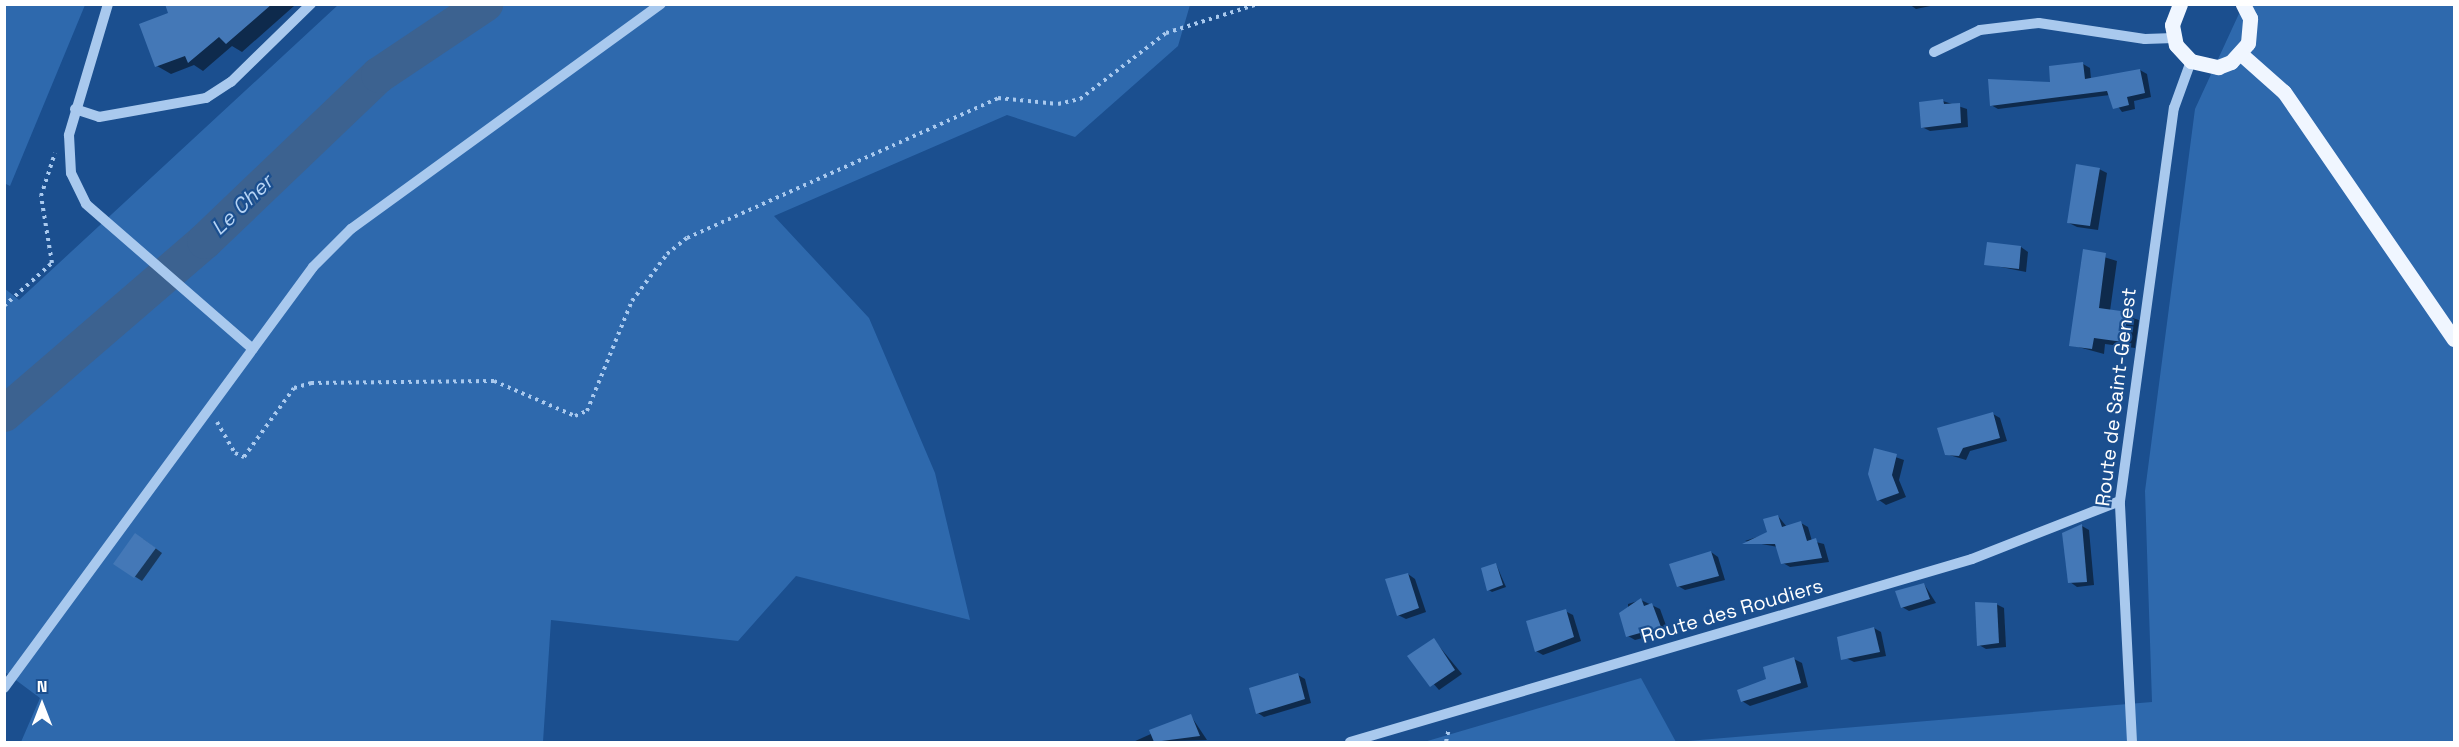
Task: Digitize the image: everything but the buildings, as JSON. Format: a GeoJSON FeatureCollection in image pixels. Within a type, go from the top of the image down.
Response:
{"type":"FeatureCollection","features":[{"type":"Feature","properties":{"kind":"main road"},"geometry":{"type":"LineString","coordinates":[[2180,4],[2174,38],[2191,61],[2218,67],[2241,54],[2251,31],[2245,5]]}},
{"type":"Feature","properties":{"kind":"main road"},"geometry":{"type":"LineString","coordinates":[[2241,54],[2284,92],[2454,339]]}},
{"type":"Feature","properties":{"kind":"street"},"geometry":{"type":"LineString","coordinates":[[108,4],[75,109],[67,155],[71,173],[98,214],[253,349]]}},
{"type":"Feature","properties":{"kind":"street"},"geometry":{"type":"LineString","coordinates":[[75,109],[99,117],[206,98],[231,82],[311,4]]}},
{"type":"Feature","properties":{"kind":"street"},"geometry":{"type":"LineString","coordinates":[[4,688],[313,267],[351,229],[661,4]]}},
{"type":"Feature","properties":{"kind":"street"},"geometry":{"type":"LineString","coordinates":[[1934,52],[1980,30],[2039,23],[2145,39],[2174,38]]}},
{"type":"Feature","properties":{"kind":"street","name":"Route de Saint-Genest"},"geometry":{"type":"LineString","coordinates":[[2132,742],[2120,501],[2174,108],[2191,61]]}},
{"type":"Feature","properties":{"kind":"street","name":"Route des Roudiers"},"geometry":{"type":"LineString","coordinates":[[1350,742],[1972,559],[2120,501]]}},
{"type":"Feature","properties":{"kind":"path"},"geometry":{"type":"LineString","coordinates":[[209,407],[235,453],[244,457],[294,388],[311,382],[494,381],[575,416],[586,411],[632,301],[667,254],[687,238],[998,98],[1058,104],[1080,99],[1166,33],[1258,4]]}},
{"type":"Feature","properties":{"kind":"path"},"geometry":{"type":"LineString","coordinates":[[4,306],[52,263],[41,196],[58,147]]}},
{"type":"Feature","properties":{"kind":"shaded area"},"geometry":{"type":"Polygon","coordinates":[[[4,5],[85,5],[10,186],[4,183],[4,5]]]}},
{"type":"Feature","properties":{"kind":"shaded area"},"geometry":{"type":"Polygon","coordinates":[[[338,5],[1190,5],[1178,46],[1075,137],[1007,115],[774,216],[869,318],[935,473],[970,620],[796,576],[738,641],[551,620],[543,742],[21,742],[40,698],[5,672],[4,288],[19,300],[338,5]]]}},
{"type":"Feature","properties":{"kind":"shaded area"},"geometry":{"type":"Polygon","coordinates":[[[2243,5],[2454,5],[2454,742],[1676,742],[2152,702],[2145,491],[2195,109],[2243,5]]]}},
{"type":"Feature","properties":{"kind":"shaded area"},"geometry":{"type":"Polygon","coordinates":[[[1641,678],[1676,742],[1424,742],[1641,678]]]}},
{"type":"Feature","properties":{"kind":"waterway","name":"Le Cher"},"geometry":{"type":"LineString","coordinates":[[4,414],[205,241],[379,75],[485,4]]}}]}
